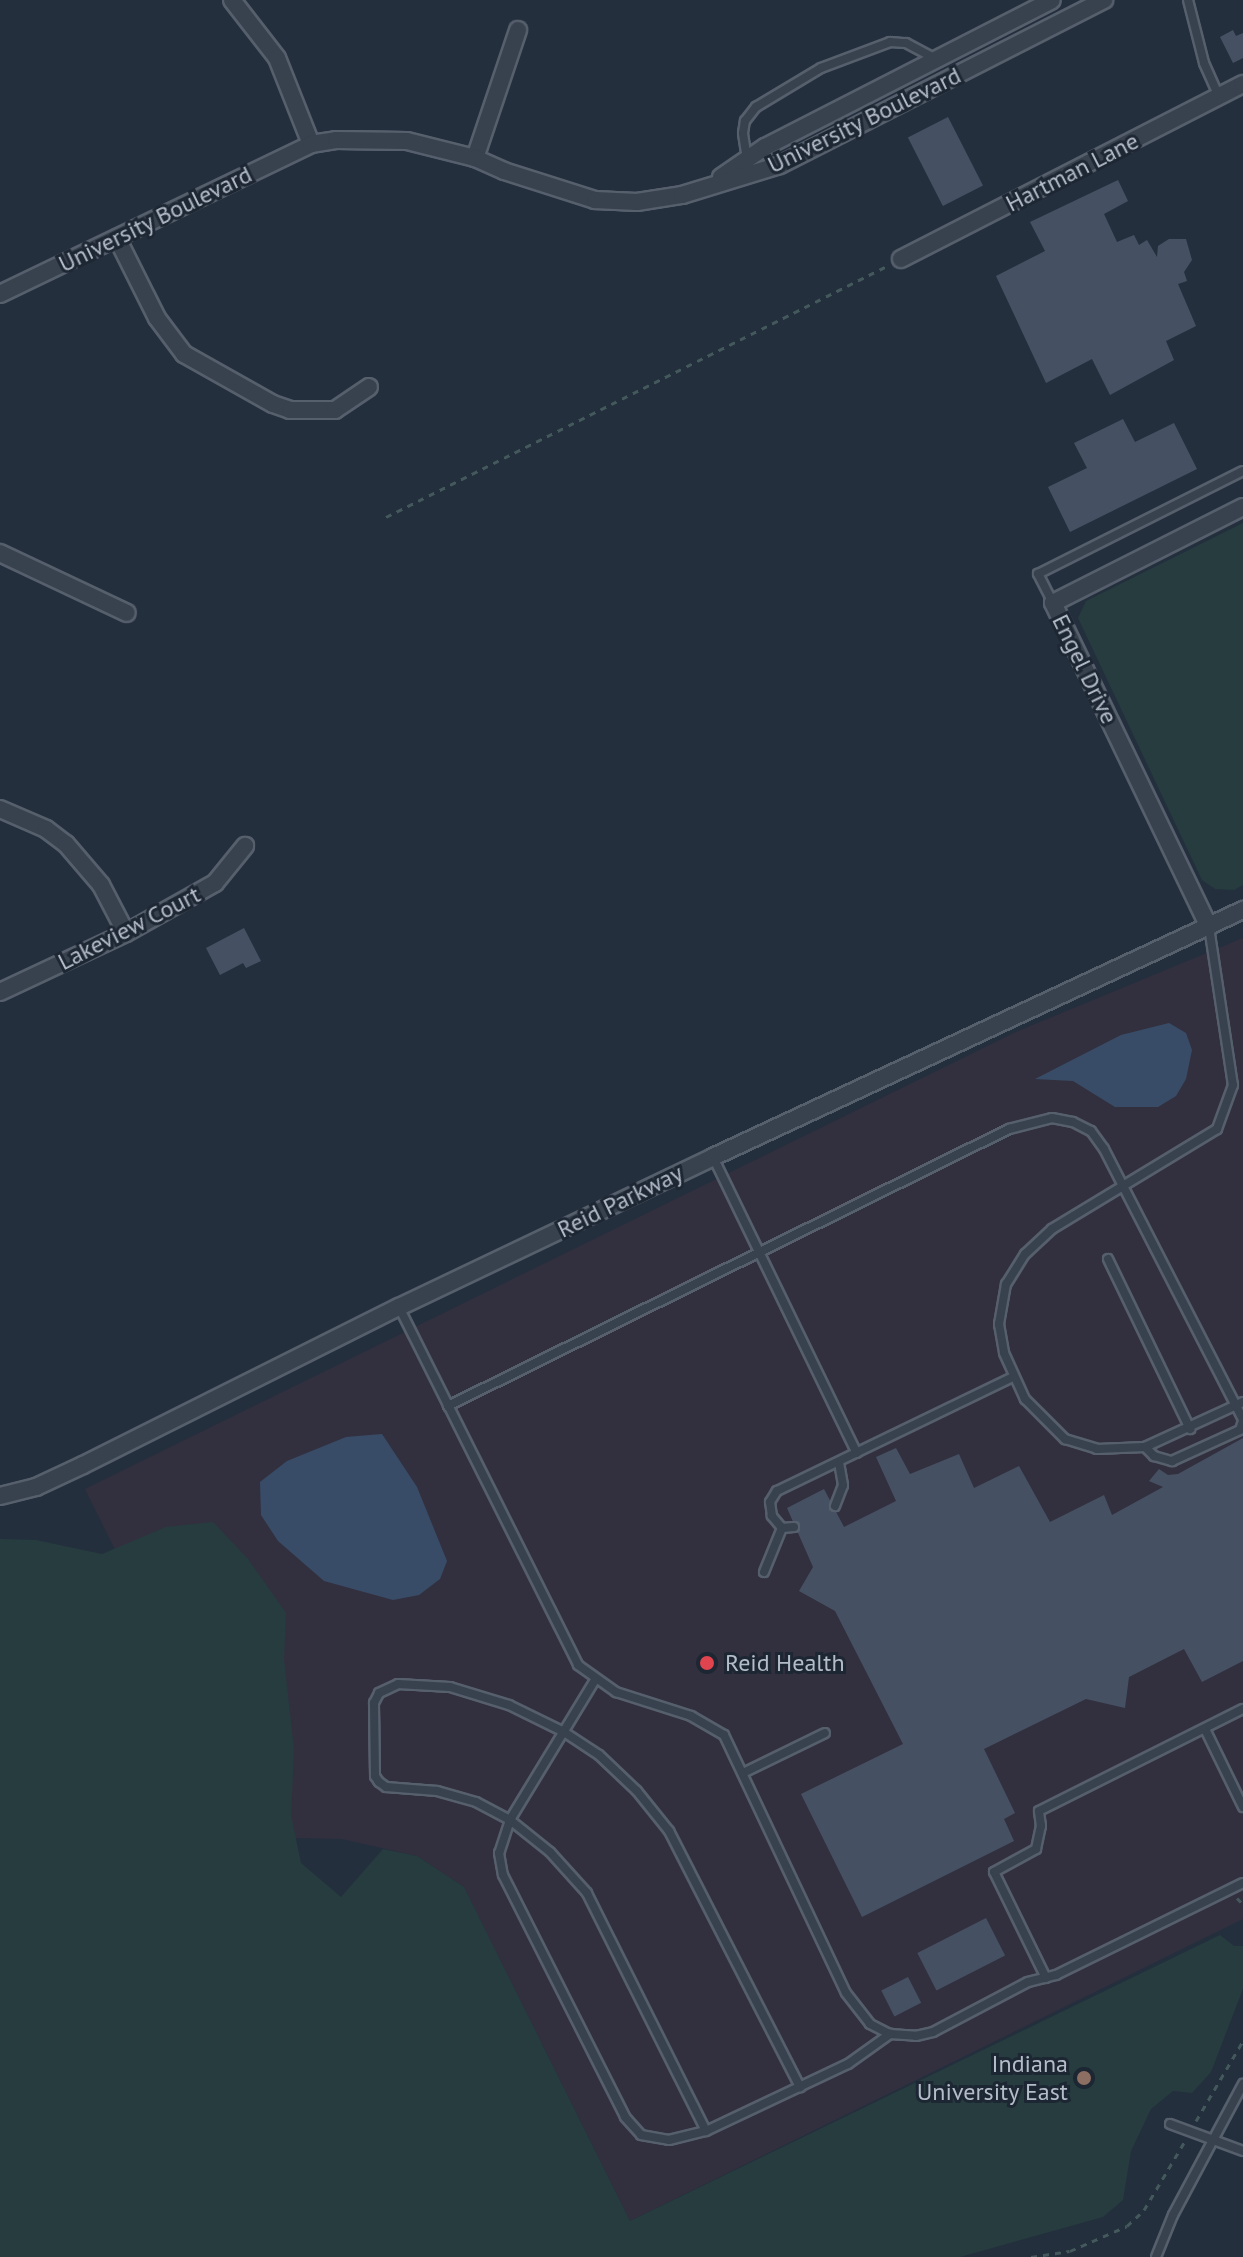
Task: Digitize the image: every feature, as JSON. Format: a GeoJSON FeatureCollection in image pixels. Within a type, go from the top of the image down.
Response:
{"type":"FeatureCollection","features":[{"type":"Feature","properties":{"kind":"street"},"geometry":{"type":"LineString","coordinates":[[232,0],[277,58],[311,144]]}},
{"type":"Feature","properties":{"kind":"street"},"geometry":{"type":"LineString","coordinates":[[706,187],[747,159],[1052,0]]}},
{"type":"Feature","properties":{"kind":"street","name":"University Boulevard"},"geometry":{"type":"LineString","coordinates":[[0,294],[311,144],[336,140],[407,141],[475,158],[504,171],[611,202],[652,200],[706,187],[780,165],[1104,0]]}},
{"type":"Feature","properties":{"kind":"street"},"geometry":{"type":"LineString","coordinates":[[475,158],[518,30]]}},
{"type":"Feature","properties":{"kind":"street","name":"Hartman Lane"},"geometry":{"type":"LineString","coordinates":[[901,259],[1243,84]]}},
{"type":"Feature","properties":{"kind":"street"},"geometry":{"type":"LineString","coordinates":[[117,238],[157,318],[184,354],[273,404],[290,410],[335,410],[369,387]]}},
{"type":"Feature","properties":{"kind":"street","name":"Engel Drive"},"geometry":{"type":"LineString","coordinates":[[1209,927],[1053,603],[1243,507]]}},
{"type":"Feature","properties":{"kind":"street"},"geometry":{"type":"LineString","coordinates":[[0,553],[127,613]]}},
{"type":"Feature","properties":{"kind":"street"},"geometry":{"type":"LineString","coordinates":[[0,809],[46,829],[66,844],[101,885],[126,933]]}},
{"type":"Feature","properties":{"kind":"street","name":"Lakeview Court"},"geometry":{"type":"LineString","coordinates":[[0,992],[126,933],[215,883],[245,846]]}},
{"type":"Feature","properties":{"kind":"street","name":"Reid Parkway"},"geometry":{"type":"LineString","coordinates":[[0,1496],[36,1487],[83,1465],[399,1307],[1243,910]]}},
{"type":"Feature","properties":{"kind":"lane"},"geometry":{"type":"LineString","coordinates":[[1191,1],[1204,63],[1219,96]]}},
{"type":"Feature","properties":{"kind":"lane"},"geometry":{"type":"LineString","coordinates":[[747,159],[743,133],[745,121],[756,107],[821,68],[890,42],[906,43],[936,59]]}},
{"type":"Feature","properties":{"kind":"lane"},"geometry":{"type":"LineString","coordinates":[[1053,603],[1038,574],[1243,471]]}},
{"type":"Feature","properties":{"kind":"lane"},"geometry":{"type":"LineString","coordinates":[[1209,927],[1233,1085],[1217,1129],[1052,1229],[1025,1254],[1006,1284],[999,1324],[1004,1353],[1013,1377],[1038,1416],[1065,1439],[1097,1449],[1145,1447],[1239,1404]]}},
{"type":"Feature","properties":{"kind":"lane"},"geometry":{"type":"LineString","coordinates":[[1233,1085],[1243,1090]]}},
{"type":"Feature","properties":{"kind":"lane"},"geometry":{"type":"LineString","coordinates":[[448,1406],[1030,1121],[1052,1118],[1073,1122],[1091,1131],[1125,1185],[1239,1404],[1243,1420],[1240,1430],[1172,1461],[1154,1456],[1145,1447]]}},
{"type":"Feature","properties":{"kind":"lane"},"geometry":{"type":"LineString","coordinates":[[713,1157],[857,1453]]}},
{"type":"Feature","properties":{"kind":"lane"},"geometry":{"type":"LineString","coordinates":[[1108,1259],[1190,1429]]}},
{"type":"Feature","properties":{"kind":"lane"},"geometry":{"type":"LineString","coordinates":[[399,1307],[565,1645],[578,1665],[616,1692],[709,1724],[724,1735],[846,1993],[870,2024],[890,2034],[916,2036],[933,2032],[1028,1982],[1046,1978],[1243,1883]]}},
{"type":"Feature","properties":{"kind":"lane"},"geometry":{"type":"LineString","coordinates":[[782,1528],[772,1516],[770,1502],[777,1491],[1013,1377]]}},
{"type":"Feature","properties":{"kind":"lane"},"geometry":{"type":"LineString","coordinates":[[835,1506],[843,1485],[839,1462]]}},
{"type":"Feature","properties":{"kind":"lane"},"geometry":{"type":"LineString","coordinates":[[782,1528],[794,1527]]}},
{"type":"Feature","properties":{"kind":"lane"},"geometry":{"type":"LineString","coordinates":[[764,1572],[782,1528]]}},
{"type":"Feature","properties":{"kind":"lane"},"geometry":{"type":"LineString","coordinates":[[595,1680],[510,1820],[499,1853],[503,1875],[625,2117],[641,2135],[669,2140],[706,2131],[848,2064],[890,2034]]}},
{"type":"Feature","properties":{"kind":"lane"},"geometry":{"type":"LineString","coordinates":[[706,2131],[587,1893],[550,1852],[510,1820],[476,1802],[437,1791],[386,1787],[379,1782],[375,1776],[374,1703],[379,1693],[398,1684],[450,1687],[509,1705],[564,1732],[618,1773],[669,1831],[800,2087]]}},
{"type":"Feature","properties":{"kind":"lane"},"geometry":{"type":"LineString","coordinates":[[1046,1978],[994,1872],[1036,1849],[1041,1826],[1039,1811],[1243,1709]]}},
{"type":"Feature","properties":{"kind":"lane"},"geometry":{"type":"LineString","coordinates":[[1205,1729],[1243,1807]]}},
{"type":"Feature","properties":{"kind":"lane"},"geometry":{"type":"LineString","coordinates":[[743,1773],[825,1733]]}},
{"type":"Feature","properties":{"kind":"lane"},"geometry":{"type":"LineString","coordinates":[[1156,2257],[1173,2215],[1243,2084]]}},
{"type":"Feature","properties":{"kind":"lane"},"geometry":{"type":"LineString","coordinates":[[1170,2124],[1243,2151]]}},
{"type":"Feature","properties":{"kind":"path"},"geometry":{"type":"LineString","coordinates":[[386,517],[901,259]]}},
{"type":"Feature","properties":{"kind":"path"},"geometry":{"type":"LineString","coordinates":[[1031,2257],[1070,2251],[1127,2226],[1144,2210],[1243,2041]]}},
{"type":"Feature","properties":{"kind":"shaded area","name":"Reid Health"},"geometry":{"type":"Polygon","coordinates":[[[1243,938],[1243,1919],[630,2221],[464,1887],[417,1856],[342,1839],[258,1837],[85,1489],[1016,1032],[1243,938]]]}},
{"type":"Feature","properties":{"kind":"green space"},"geometry":{"type":"Polygon","coordinates":[[[1243,523],[1243,885],[1234,890],[1215,889],[1202,880],[1078,618],[1086,601],[1243,523]]]}},
{"type":"Feature","properties":{"kind":"green space"},"geometry":{"type":"Polygon","coordinates":[[[213,1522],[248,1559],[286,1613],[284,1659],[294,1750],[291,1815],[301,1863],[341,1897],[383,1849],[417,1856],[464,1887],[630,2221],[1220,1935],[1234,1946],[1243,1946],[1243,1989],[1211,2072],[1192,2093],[1173,2091],[1151,2109],[1131,2151],[1123,2200],[1103,2217],[960,2257],[0,2257],[0,1539],[36,1540],[102,1554],[166,1527],[213,1522]]]}},
{"type":"Feature","properties":{"kind":"water"},"geometry":{"type":"Polygon","coordinates":[[[1169,1023],[1186,1033],[1192,1050],[1186,1079],[1176,1096],[1158,1107],[1115,1107],[1073,1081],[1035,1079],[1121,1035],[1169,1023]]]}},
{"type":"Feature","properties":{"kind":"water"},"geometry":{"type":"Polygon","coordinates":[[[382,1434],[417,1487],[447,1561],[440,1579],[419,1595],[393,1600],[324,1581],[278,1541],[261,1515],[260,1482],[287,1461],[346,1437],[382,1434]]]}},
{"type":"Feature","properties":{"kind":"building"},"geometry":{"type":"Polygon","coordinates":[[[1233,30],[1236,36],[1243,33],[1243,58],[1233,63],[1220,37],[1233,30]]]}},
{"type":"Feature","properties":{"kind":"building"},"geometry":{"type":"Polygon","coordinates":[[[948,117],[983,186],[943,206],[908,137],[948,117]]]}},
{"type":"Feature","properties":{"kind":"building"},"geometry":{"type":"Polygon","coordinates":[[[1118,180],[1128,201],[1104,214],[1117,242],[1134,235],[1139,245],[1147,240],[1157,257],[1158,246],[1169,239],[1186,239],[1192,260],[1184,272],[1187,281],[1178,284],[1196,326],[1166,341],[1174,360],[1110,395],[1092,359],[1046,383],[996,276],[1045,251],[1030,222],[1118,180]]]}},
{"type":"Feature","properties":{"kind":"building"},"geometry":{"type":"Polygon","coordinates":[[[1123,419],[1135,442],[1174,423],[1197,469],[1070,532],[1048,487],[1087,468],[1074,443],[1123,419]]]}},
{"type":"Feature","properties":{"kind":"building"},"geometry":{"type":"Polygon","coordinates":[[[244,928],[261,961],[246,968],[243,963],[220,975],[206,948],[244,928]]]}},
{"type":"Feature","properties":{"kind":"building"},"geometry":{"type":"Polygon","coordinates":[[[1243,1438],[1243,1661],[1202,1682],[1184,1649],[1129,1677],[1125,1708],[1086,1699],[984,1749],[1015,1813],[1004,1819],[1014,1841],[862,1917],[801,1794],[903,1744],[835,1611],[799,1591],[813,1567],[787,1508],[824,1489],[844,1527],[896,1501],[876,1457],[896,1448],[910,1474],[959,1454],[974,1488],[1019,1466],[1050,1522],[1104,1495],[1112,1515],[1163,1487],[1149,1481],[1159,1469],[1168,1475],[1178,1474],[1243,1438]]]}},
{"type":"Feature","properties":{"kind":"building"},"geometry":{"type":"Polygon","coordinates":[[[986,1918],[1005,1955],[936,1990],[917,1953],[986,1918]]]}},
{"type":"Feature","properties":{"kind":"building"},"geometry":{"type":"Polygon","coordinates":[[[908,1977],[921,2003],[894,2016],[881,1991],[908,1977]]]}},
{"type":"Feature","properties":{"kind":"place","name":"Reid Health"},"geometry":{"type":"Point","coordinates":[707,1663]}},
{"type":"Feature","properties":{"kind":"place","name":"Indiana University East"},"geometry":{"type":"Point","coordinates":[1084,2078]}}]}
